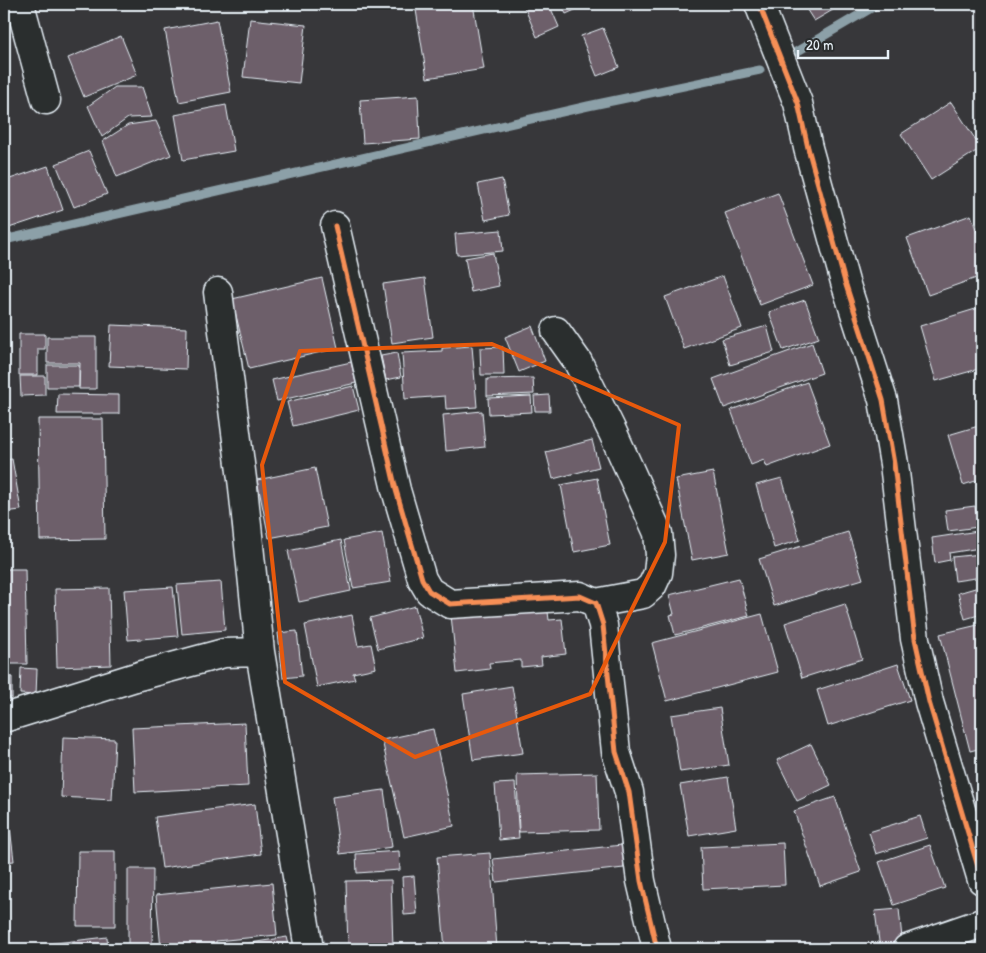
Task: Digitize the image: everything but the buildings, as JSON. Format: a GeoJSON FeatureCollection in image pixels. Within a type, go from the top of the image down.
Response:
{"type":"FeatureCollection","features":[{"type":"Feature","properties":{"kind":"street"},"geometry":{"type":"LineString","coordinates":[[20,4],[46,100]]}},
{"type":"Feature","properties":{"kind":"street"},"geometry":{"type":"LineString","coordinates":[[760,4],[798,104],[844,282],[883,400],[894,464],[915,639],[929,702],[982,880]]}},
{"type":"Feature","properties":{"kind":"street"},"geometry":{"type":"LineString","coordinates":[[335,226],[396,490],[422,579],[429,591],[450,604],[580,596],[596,604],[644,594],[652,586],[658,573],[660,555],[658,533],[613,433],[578,362],[556,331]]}},
{"type":"Feature","properties":{"kind":"street"},"geometry":{"type":"LineString","coordinates":[[218,292],[243,487],[260,652],[302,912],[310,949]]}},
{"type":"Feature","properties":{"kind":"street"},"geometry":{"type":"LineString","coordinates":[[596,604],[603,625],[616,752],[628,792],[641,881],[657,949]]}},
{"type":"Feature","properties":{"kind":"street"},"geometry":{"type":"LineString","coordinates":[[4,718],[139,676],[224,653],[260,652]]}},
{"type":"Feature","properties":{"kind":"street"},"geometry":{"type":"LineString","coordinates":[[907,949],[982,923]]}},
{"type":"Feature","properties":{"kind":"highlighted area"},"geometry":{"type":"Polygon","coordinates":[[[492,344],[679,425],[665,542],[590,694],[415,757],[285,682],[262,465],[300,351],[492,344]]]}},
{"type":"Feature","properties":{"kind":"waterway"},"geometry":{"type":"LineString","coordinates":[[796,52],[878,4]]}},
{"type":"Feature","properties":{"kind":"waterway"},"geometry":{"type":"LineString","coordinates":[[4,240],[588,106],[760,70]]}},
{"type":"Feature","properties":{"kind":"cycle path"},"geometry":{"type":"LineString","coordinates":[[759,4],[798,103],[808,148],[845,282],[883,400],[894,464],[915,639],[929,702],[982,880]]}},
{"type":"Feature","properties":{"kind":"cycle path"},"geometry":{"type":"LineString","coordinates":[[335,226],[396,490],[422,579],[429,591],[450,604],[580,596],[596,603],[603,625],[616,752],[629,792],[641,881],[657,949]]}}]}
